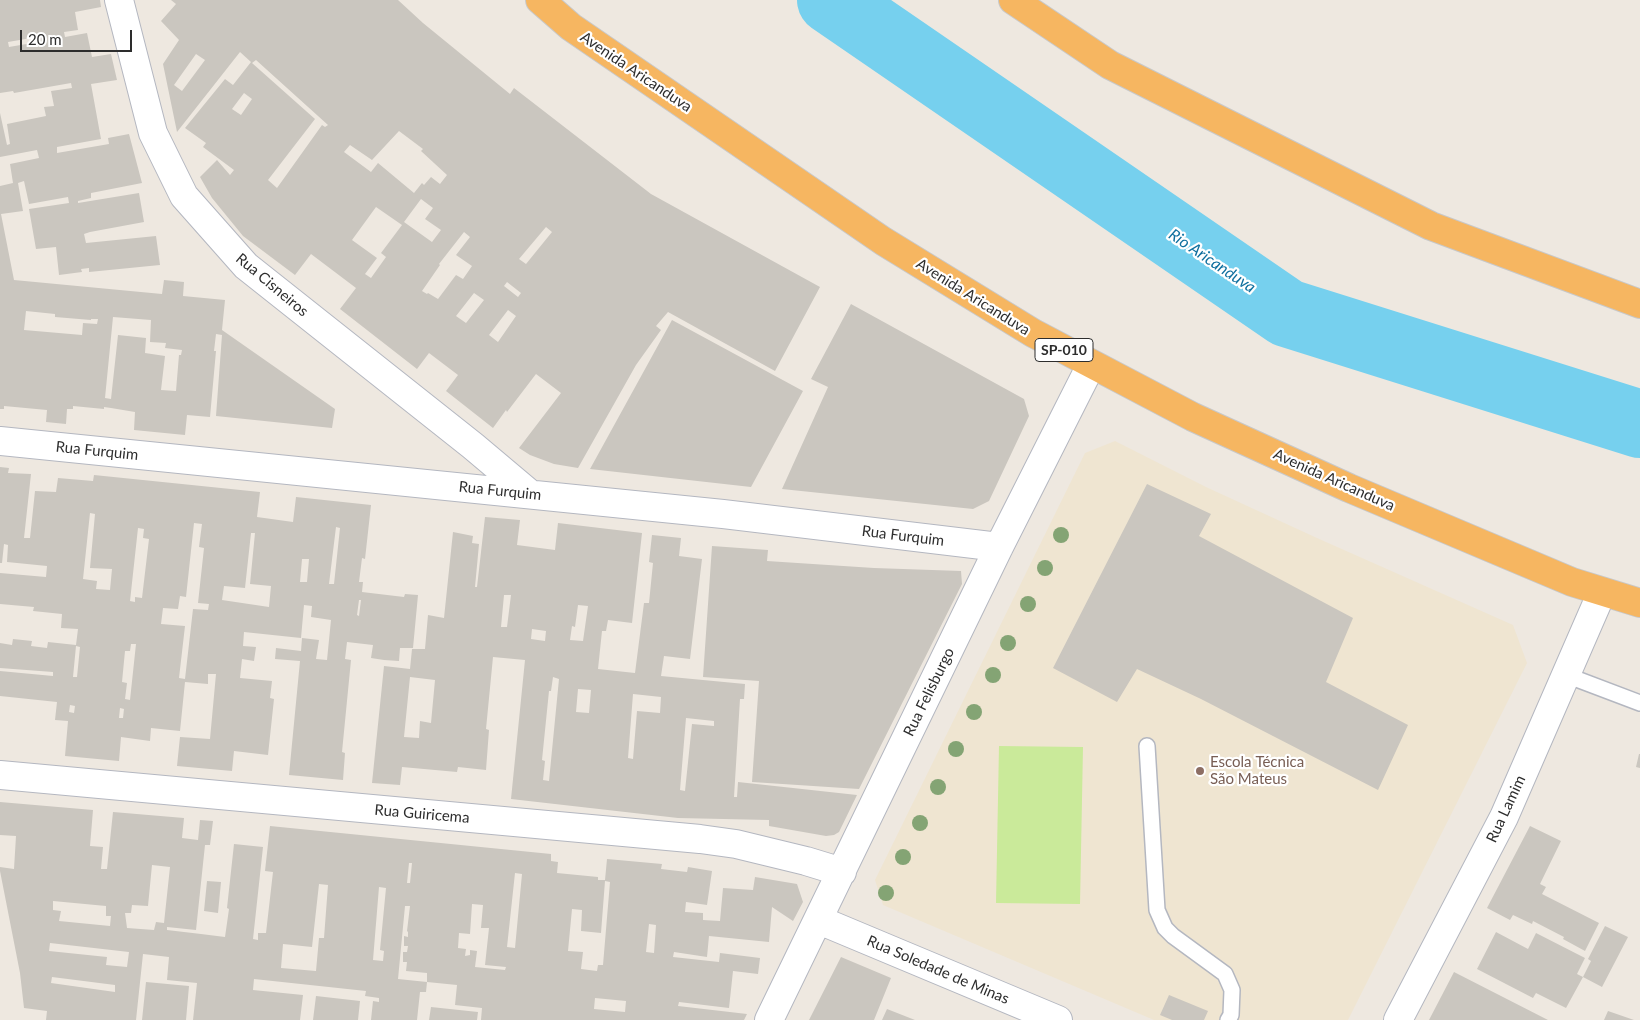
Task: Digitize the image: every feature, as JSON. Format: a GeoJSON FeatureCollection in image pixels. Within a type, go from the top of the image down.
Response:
{"type":"FeatureCollection","features":[{"type":"Feature","properties":{"kind":"highway","name":"Avenida Aricanduva"},"geometry":{"type":"LineString","coordinates":[[540,0],[572,28],[883,241],[1033,334],[1194,417],[1348,488],[1572,582],[1640,603]]}},
{"type":"Feature","properties":{"kind":"highway"},"geometry":{"type":"LineString","coordinates":[[1013,0],[1110,65],[1431,226],[1640,304]]}},
{"type":"Feature","properties":{"kind":"street","name":"Rua Cisneiros"},"geometry":{"type":"LineString","coordinates":[[119,0],[153,133],[184,196],[246,266],[473,446],[530,494]]}},
{"type":"Feature","properties":{"kind":"street","name":"Rua Felisburgo"},"geometry":{"type":"LineString","coordinates":[[769,1020],[1091,364]]}},
{"type":"Feature","properties":{"kind":"street","name":"Rua Furquim"},"geometry":{"type":"LineString","coordinates":[[0,441],[723,514],[1000,547]]}},
{"type":"Feature","properties":{"kind":"street","name":"Rua Lamim"},"geometry":{"type":"LineString","coordinates":[[1398,1020],[1504,817],[1602,592]]}},
{"type":"Feature","properties":{"kind":"street","name":"Rua Guiricema"},"geometry":{"type":"LineString","coordinates":[[0,775],[700,839],[736,844],[806,860],[842,872]]}},
{"type":"Feature","properties":{"kind":"street","name":"Rua Soledade de Minas"},"geometry":{"type":"LineString","coordinates":[[819,920],[1058,1020]]}},
{"type":"Feature","properties":{"kind":"lane"},"geometry":{"type":"LineString","coordinates":[[1566,675],[1640,703]]}},
{"type":"Feature","properties":{"kind":"lane"},"geometry":{"type":"LineString","coordinates":[[1146,746],[1157,910],[1165,928],[1173,936],[1225,974],[1232,990],[1231,1014],[1228,1020]]}},
{"type":"Feature","properties":{"kind":"shaded area","name":"Escola Técnica São Mateus"},"geometry":{"type":"Polygon","coordinates":[[[1115,441],[1206,487],[1513,625],[1527,663],[1348,1020],[1154,1020],[883,905],[875,880],[1085,453],[1115,441]]]}},
{"type":"Feature","properties":{"kind":"green space"},"geometry":{"type":"Polygon","coordinates":[[[999,746],[1083,747],[1080,904],[996,903],[999,746]]]}},
{"type":"Feature","properties":{"kind":"building"},"geometry":{"type":"Polygon","coordinates":[[[0,0],[100,0],[101,7],[75,12],[78,30],[64,32],[65,37],[87,33],[92,57],[111,54],[117,80],[91,84],[101,139],[57,147],[57,153],[109,144],[108,138],[129,134],[142,183],[91,193],[91,198],[78,201],[78,203],[139,193],[144,222],[84,234],[86,243],[156,236],[160,265],[89,272],[89,268],[81,269],[82,272],[59,275],[56,247],[36,249],[29,209],[69,203],[68,197],[29,204],[24,181],[18,183],[23,211],[1,214],[14,280],[162,294],[164,280],[184,282],[183,296],[225,300],[222,330],[335,409],[332,428],[216,416],[222,335],[216,334],[210,417],[187,415],[185,435],[134,430],[135,412],[104,407],[104,409],[73,406],[73,409],[67,409],[66,424],[46,422],[47,410],[4,406],[4,409],[0,409],[0,186],[13,183],[10,164],[39,158],[37,150],[0,157],[0,113],[7,145],[10,144],[7,124],[46,116],[44,107],[54,106],[51,91],[72,88],[71,83],[14,93],[13,91],[0,93],[0,0]],[[37,37],[8,42],[9,47],[38,42],[37,37]],[[26,311],[24,330],[82,335],[83,323],[97,324],[98,319],[55,317],[55,314],[26,311]],[[113,317],[105,398],[111,399],[118,335],[146,338],[145,353],[165,356],[161,390],[176,391],[179,355],[181,355],[182,350],[165,348],[166,343],[150,342],[151,320],[113,317]]]}},
{"type":"Feature","properties":{"kind":"building"},"geometry":{"type":"Polygon","coordinates":[[[171,0],[398,0],[423,23],[510,94],[514,88],[651,194],[820,287],[775,371],[668,312],[656,326],[661,330],[636,365],[578,468],[554,464],[530,455],[519,448],[561,393],[536,374],[493,428],[446,391],[458,375],[429,353],[417,369],[340,309],[356,288],[311,254],[295,275],[243,236],[212,198],[200,177],[217,160],[230,175],[234,170],[203,147],[206,143],[185,128],[225,79],[233,85],[251,62],[240,52],[177,132],[163,64],[179,40],[161,21],[176,4],[171,0]],[[196,54],[174,85],[182,91],[205,60],[196,54]],[[256,60],[252,63],[315,119],[268,180],[277,188],[322,125],[325,127],[328,125],[256,60]],[[244,93],[232,109],[241,115],[252,99],[244,93]],[[399,131],[372,160],[350,145],[344,152],[371,172],[378,163],[414,193],[422,183],[424,185],[431,177],[440,184],[447,175],[421,151],[423,149],[399,131]],[[421,199],[404,222],[432,242],[441,230],[425,219],[433,208],[421,199]],[[376,207],[352,240],[377,258],[365,274],[371,278],[386,257],[381,253],[402,225],[376,207]],[[546,227],[519,259],[526,264],[552,232],[546,227]],[[464,232],[439,264],[422,291],[438,299],[456,275],[463,279],[472,266],[456,255],[470,237],[464,232]],[[507,282],[504,286],[518,297],[521,293],[507,282]],[[474,293],[456,316],[466,323],[484,300],[474,293]],[[508,310],[489,335],[498,342],[516,316],[508,310]]]}},
{"type":"Feature","properties":{"kind":"building"},"geometry":{"type":"Polygon","coordinates":[[[851,304],[1024,399],[1029,416],[989,501],[973,509],[782,489],[828,387],[811,379],[851,304]]]}},
{"type":"Feature","properties":{"kind":"building"},"geometry":{"type":"Polygon","coordinates":[[[672,320],[803,391],[751,487],[590,469],[672,320]]]}},
{"type":"Feature","properties":{"kind":"building"},"geometry":{"type":"Polygon","coordinates":[[[0,467],[9,468],[8,473],[31,474],[24,538],[30,538],[35,491],[56,492],[58,478],[93,481],[94,475],[260,492],[257,517],[293,522],[296,497],[371,505],[365,559],[362,558],[359,582],[363,582],[362,592],[404,597],[405,594],[418,595],[413,648],[400,648],[399,661],[384,660],[371,658],[373,645],[347,642],[345,659],[351,660],[342,752],[345,753],[343,780],[289,775],[300,661],[275,659],[276,648],[301,651],[302,638],[319,640],[316,659],[327,660],[331,620],[311,617],[312,606],[304,605],[301,638],[244,632],[243,646],[256,647],[254,661],[242,659],[240,678],[272,681],[270,698],[274,699],[268,755],[234,751],[232,771],[177,766],[180,737],[210,739],[216,674],[208,674],[208,684],[185,682],[180,731],[151,728],[150,741],[121,737],[119,761],[65,756],[68,721],[55,720],[57,702],[0,696],[0,671],[53,676],[53,672],[0,668],[0,643],[12,645],[13,639],[32,641],[31,646],[47,648],[48,642],[76,645],[78,629],[61,628],[62,614],[33,611],[34,607],[0,604],[0,573],[46,577],[47,566],[7,562],[8,545],[4,544],[2,563],[0,563],[0,467]],[[90,513],[83,579],[97,581],[96,589],[110,590],[112,569],[90,568],[95,514],[90,513]],[[194,523],[186,597],[180,596],[178,609],[163,608],[161,624],[185,626],[179,678],[185,679],[193,609],[208,610],[209,604],[198,603],[204,548],[199,547],[202,524],[194,523]],[[336,527],[329,584],[334,584],[340,528],[336,527]],[[138,528],[130,601],[135,602],[135,597],[142,598],[149,539],[143,538],[144,529],[138,528]],[[251,533],[245,588],[224,586],[222,600],[269,607],[271,586],[250,584],[255,533],[251,533]],[[302,559],[300,582],[307,582],[309,559],[302,559]],[[359,600],[357,615],[359,616],[361,600],[359,600]],[[131,644],[130,651],[125,651],[122,682],[127,683],[125,699],[130,700],[136,644],[131,644]],[[76,646],[73,677],[77,677],[80,647],[76,646]],[[70,705],[69,712],[74,713],[75,706],[70,705]],[[120,708],[119,718],[123,718],[124,709],[120,708]]]}},
{"type":"Feature","properties":{"kind":"building"},"geometry":{"type":"Polygon","coordinates":[[[1147,484],[1211,514],[1199,536],[1353,618],[1326,682],[1408,725],[1378,790],[1201,699],[1137,669],[1117,702],[1053,668],[1147,484]]]}},
{"type":"Feature","properties":{"kind":"building"},"geometry":{"type":"Polygon","coordinates":[[[485,517],[520,520],[517,545],[555,550],[558,523],[642,533],[632,623],[608,620],[606,631],[602,631],[598,669],[635,673],[644,603],[649,603],[653,563],[649,562],[652,535],[681,538],[679,556],[702,559],[690,659],[664,656],[661,676],[745,684],[744,699],[740,699],[734,797],[737,797],[738,782],[857,795],[839,832],[826,836],[769,826],[769,820],[678,818],[511,799],[525,660],[493,657],[486,729],[489,730],[486,770],[458,767],[457,772],[402,767],[400,785],[372,783],[384,666],[410,669],[412,649],[425,649],[428,615],[444,618],[453,532],[473,536],[472,543],[479,544],[475,587],[477,587],[485,517]],[[504,595],[501,627],[507,627],[511,595],[504,595]],[[578,605],[575,627],[572,626],[570,640],[583,641],[588,606],[578,605]],[[532,629],[531,639],[545,641],[546,631],[532,629]],[[410,677],[404,737],[419,738],[420,721],[431,723],[435,680],[410,677]],[[553,677],[551,691],[549,691],[542,760],[545,761],[543,780],[549,781],[559,679],[553,677]],[[578,689],[576,712],[589,713],[591,690],[578,689]],[[633,694],[628,758],[633,759],[637,711],[660,713],[661,697],[633,694]],[[686,718],[680,790],[685,791],[692,724],[714,726],[714,721],[686,718]]]}},
{"type":"Feature","properties":{"kind":"building"},"geometry":{"type":"Polygon","coordinates":[[[712,546],[768,550],[767,561],[961,571],[962,584],[859,789],[752,782],[759,681],[703,677],[712,546]]]}},
{"type":"Feature","properties":{"kind":"building"},"geometry":{"type":"Polygon","coordinates":[[[1640,754],[1640,768],[1636,767],[1640,754]]]}},
{"type":"Feature","properties":{"kind":"building"},"geometry":{"type":"Polygon","coordinates":[[[0,802],[93,810],[90,846],[103,847],[101,869],[107,869],[113,812],[184,818],[182,838],[198,840],[200,820],[213,821],[210,845],[205,845],[196,930],[167,927],[167,930],[225,937],[234,844],[263,847],[253,939],[258,940],[258,933],[266,933],[273,872],[265,871],[270,826],[551,854],[551,861],[558,862],[557,873],[598,877],[598,880],[605,880],[607,859],[662,864],[661,869],[687,872],[688,867],[712,871],[707,905],[686,902],[685,912],[703,913],[703,920],[720,921],[723,888],[753,890],[755,877],[797,884],[803,902],[793,921],[772,907],[769,942],[709,936],[707,957],[674,952],[673,957],[719,962],[720,953],[760,958],[758,974],[733,971],[729,1008],[679,1002],[678,1006],[747,1014],[744,1020],[481,1020],[482,1008],[455,1005],[457,985],[427,982],[426,992],[420,992],[417,1020],[371,1020],[373,1001],[379,1002],[379,998],[365,996],[366,991],[254,979],[253,990],[303,995],[300,1020],[193,1020],[197,983],[167,980],[169,957],[143,954],[136,1020],[46,1020],[47,1011],[24,1008],[20,973],[0,871],[0,867],[14,869],[16,836],[0,835],[0,802]],[[409,863],[407,883],[410,883],[412,863],[409,863]],[[152,865],[148,906],[132,905],[131,913],[125,913],[127,928],[154,930],[156,922],[164,923],[170,867],[152,865]],[[515,873],[507,947],[515,948],[522,874],[515,873]],[[605,881],[601,933],[581,931],[582,910],[572,909],[568,951],[583,952],[581,969],[597,971],[598,965],[603,965],[610,882],[605,881]],[[319,884],[312,947],[283,944],[281,968],[316,971],[319,938],[324,938],[328,885],[319,884]],[[379,887],[373,960],[383,961],[384,951],[380,950],[386,888],[379,887]],[[53,901],[53,910],[61,911],[59,921],[110,926],[111,916],[106,916],[106,906],[53,901]],[[472,904],[470,934],[459,933],[458,948],[466,949],[465,956],[470,955],[470,950],[477,951],[475,967],[505,970],[506,967],[485,965],[489,928],[481,928],[483,905],[472,904]],[[405,906],[398,979],[427,982],[427,973],[406,971],[407,962],[403,962],[403,952],[407,952],[408,946],[404,946],[404,936],[408,937],[410,906],[405,906]],[[649,924],[646,952],[654,953],[656,925],[649,924]],[[50,943],[49,951],[107,957],[106,965],[127,967],[129,952],[50,943]],[[52,977],[51,983],[115,992],[115,985],[52,977]],[[595,998],[594,1009],[625,1012],[626,1001],[595,998]]]}},
{"type":"Feature","properties":{"kind":"building"},"geometry":{"type":"Polygon","coordinates":[[[1530,826],[1561,841],[1540,884],[1546,887],[1542,894],[1599,923],[1585,951],[1563,939],[1564,937],[1533,921],[1532,924],[1513,915],[1510,920],[1487,908],[1530,826]]]}},
{"type":"Feature","properties":{"kind":"building"},"geometry":{"type":"Polygon","coordinates":[[[207,881],[221,882],[218,913],[204,911],[207,881]]]}},
{"type":"Feature","properties":{"kind":"building"},"geometry":{"type":"Polygon","coordinates":[[[1605,926],[1628,937],[1602,987],[1583,977],[1591,961],[1588,959],[1605,926]]]}},
{"type":"Feature","properties":{"kind":"building"},"geometry":{"type":"Polygon","coordinates":[[[1496,932],[1528,949],[1536,933],[1585,958],[1577,974],[1583,977],[1566,1008],[1536,993],[1533,998],[1477,969],[1496,932]]]}},
{"type":"Feature","properties":{"kind":"building"},"geometry":{"type":"Polygon","coordinates":[[[841,957],[891,978],[874,1020],[809,1020],[841,957]]]}},
{"type":"Feature","properties":{"kind":"building"},"geometry":{"type":"Polygon","coordinates":[[[1454,972],[1548,1020],[1429,1020],[1454,972]]]}},
{"type":"Feature","properties":{"kind":"building"},"geometry":{"type":"Polygon","coordinates":[[[146,982],[189,986],[186,1020],[142,1020],[146,982]]]}},
{"type":"Feature","properties":{"kind":"building"},"geometry":{"type":"Polygon","coordinates":[[[1169,995],[1208,1011],[1204,1020],[1172,1020],[1160,1015],[1169,995]]]}},
{"type":"Feature","properties":{"kind":"building"},"geometry":{"type":"Polygon","coordinates":[[[316,996],[360,1001],[358,1020],[313,1020],[316,996]]]}},
{"type":"Feature","properties":{"kind":"building"},"geometry":{"type":"Polygon","coordinates":[[[431,1007],[478,1012],[477,1020],[429,1020],[431,1007]]]}},
{"type":"Feature","properties":{"kind":"building"},"geometry":{"type":"Polygon","coordinates":[[[887,1009],[915,1020],[882,1020],[887,1009]]]}},
{"type":"Feature","properties":{"kind":"building"},"geometry":{"type":"Polygon","coordinates":[[[1608,1011],[1634,1020],[1604,1020],[1608,1011]]]}},
{"type":"Feature","properties":{"kind":"waterway","name":"Rio Aricanduva"},"geometry":{"type":"LineString","coordinates":[[831,0],[1287,313],[1640,424]]}},
{"type":"Feature","properties":{"kind":"place","name":"Escola Técnica São Mateus"},"geometry":{"type":"Point","coordinates":[1200,771]}}]}
